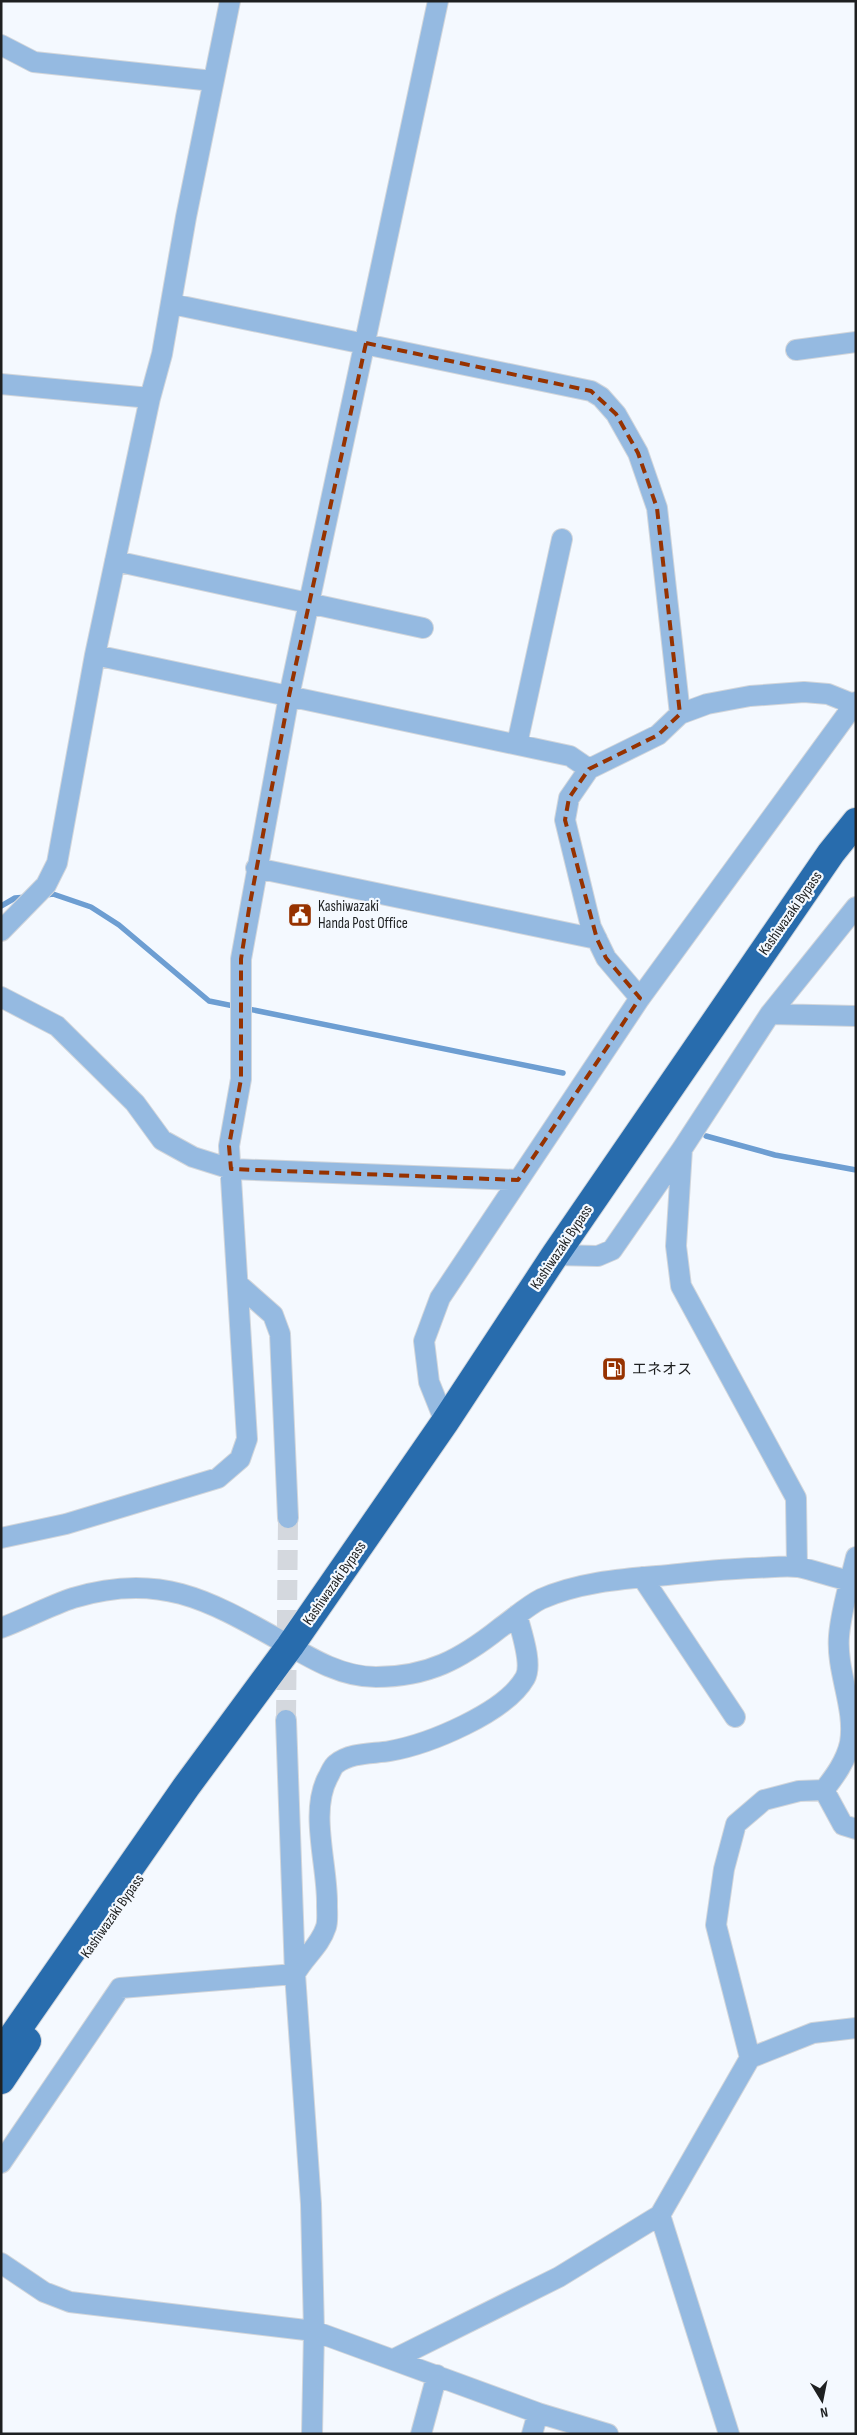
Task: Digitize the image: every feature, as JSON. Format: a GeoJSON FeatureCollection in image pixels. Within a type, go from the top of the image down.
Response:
{"type":"FeatureCollection","features":[{"type":"Feature","properties":{"kind":"highway","name":"Kashiwazaki Bypass"},"geometry":{"type":"LineString","coordinates":[[1,2080],[192,1788],[445,1422],[554,1255],[831,853],[856,822]]}},
{"type":"Feature","properties":{"kind":"highway","name":"Kashiwazaki Bypass"},"geometry":{"type":"LineString","coordinates":[[1,2053],[192,1788]]}},
{"type":"Feature","properties":{"kind":"street"},"geometry":{"type":"LineString","coordinates":[[1,931],[46,885],[57,863],[95,655],[150,398],[162,354],[186,217],[230,1]]}},
{"type":"Feature","properties":{"kind":"street"},"geometry":{"type":"LineString","coordinates":[[1,1538],[66,1524],[218,1478],[240,1459],[247,1439],[230,1146],[241,1079],[241,959],[256,868],[289,696],[438,1]]}},
{"type":"Feature","properties":{"kind":"street"},"geometry":{"type":"LineString","coordinates":[[1,45],[34,62],[213,81]]}},
{"type":"Feature","properties":{"kind":"street"},"geometry":{"type":"LineString","coordinates":[[172,304],[591,391],[601,397],[616,414],[638,453],[656,508],[680,714]]}},
{"type":"Feature","properties":{"kind":"street"},"geometry":{"type":"LineString","coordinates":[[796,350],[856,342]]}},
{"type":"Feature","properties":{"kind":"street"},"geometry":{"type":"LineString","coordinates":[[1,384],[150,398]]}},
{"type":"Feature","properties":{"kind":"street"},"geometry":{"type":"LineString","coordinates":[[517,744],[562,539]]}},
{"type":"Feature","properties":{"kind":"street"},"geometry":{"type":"LineString","coordinates":[[115,561],[423,628]]}},
{"type":"Feature","properties":{"kind":"street"},"geometry":{"type":"LineString","coordinates":[[95,655],[570,756],[589,769]]}},
{"type":"Feature","properties":{"kind":"street"},"geometry":{"type":"LineString","coordinates":[[445,1422],[429,1382],[424,1341],[440,1298],[640,998],[855,703],[828,694],[804,692],[750,696],[707,704],[680,714],[658,735],[589,769],[569,798],[565,820],[591,928],[606,958],[640,998]]}},
{"type":"Feature","properties":{"kind":"street"},"geometry":{"type":"LineString","coordinates":[[256,868],[597,939]]}},
{"type":"Feature","properties":{"kind":"street"},"geometry":{"type":"LineString","coordinates":[[554,1255],[598,1256],[612,1250],[682,1149],[770,1014],[856,907]]}},
{"type":"Feature","properties":{"kind":"street"},"geometry":{"type":"LineString","coordinates":[[1,997],[57,1026],[135,1103],[162,1140],[193,1157],[231,1169],[518,1180]]}},
{"type":"Feature","properties":{"kind":"street"},"geometry":{"type":"LineString","coordinates":[[770,1014],[856,1016]]}},
{"type":"Feature","properties":{"kind":"street"},"geometry":{"type":"LineString","coordinates":[[682,1149],[676,1246],[681,1286],[796,1498],[797,1567]]}},
{"type":"Feature","properties":{"kind":"street"},"geometry":{"type":"LineString","coordinates":[[239,1284],[273,1315],[280,1334],[288,1518]]}},
{"type":"Feature","properties":{"kind":"street"},"geometry":{"type":"LineString","coordinates":[[750,2058],[729,1982],[716,1925],[724,1869],[736,1824],[764,1800],[799,1791],[824,1790],[840,1770],[850,1743],[849,1714],[839,1662],[839,1635],[853,1582],[856,1557]]}},
{"type":"Feature","properties":{"kind":"street"},"geometry":{"type":"LineString","coordinates":[[1,1628],[73,1598],[118,1588],[146,1587],[174,1590],[224,1609],[317,1662],[342,1672],[373,1677],[401,1676],[428,1671],[452,1661],[478,1645],[540,1599],[569,1590],[616,1580],[723,1569],[797,1567],[853,1582]]}},
{"type":"Feature","properties":{"kind":"street"},"geometry":{"type":"LineString","coordinates":[[642,1577],[736,1717]]}},
{"type":"Feature","properties":{"kind":"street"},"geometry":{"type":"LineString","coordinates":[[294,1974],[302,1960],[319,1943],[327,1926],[327,1892],[319,1816],[323,1787],[335,1765],[361,1754],[391,1751],[441,1737],[478,1718],[509,1696],[526,1677],[527,1656],[517,1615]]}},
{"type":"Feature","properties":{"kind":"street"},"geometry":{"type":"LineString","coordinates":[[286,1720],[294,1974],[311,2204],[314,2331],[312,2434]]}},
{"type":"Feature","properties":{"kind":"street"},"geometry":{"type":"LineString","coordinates":[[824,1790],[843,1826],[856,1828]]}},
{"type":"Feature","properties":{"kind":"street"},"geometry":{"type":"LineString","coordinates":[[1,2163],[120,1988],[294,1974]]}},
{"type":"Feature","properties":{"kind":"street"},"geometry":{"type":"LineString","coordinates":[[394,2359],[559,2277],[660,2214],[750,2058],[813,2033],[856,2028]]}},
{"type":"Feature","properties":{"kind":"street"},"geometry":{"type":"LineString","coordinates":[[660,2214],[729,2434]]}},
{"type":"Feature","properties":{"kind":"street"},"geometry":{"type":"LineString","coordinates":[[1,2263],[44,2292],[70,2302],[314,2331],[538,2413],[608,2434]]}},
{"type":"Feature","properties":{"kind":"street"},"geometry":{"type":"LineString","coordinates":[[421,2434],[437,2375]]}},
{"type":"Feature","properties":{"kind":"street"},"geometry":{"type":"LineString","coordinates":[[532,2434],[538,2413]]}},
{"type":"Feature","properties":{"kind":"highlighted area"},"geometry":{"type":"Polygon","coordinates":[[[366,343],[591,391],[616,414],[638,453],[657,508],[680,714],[658,735],[589,769],[569,798],[565,820],[597,939],[606,958],[640,998],[518,1180],[231,1169],[229,1146],[241,1079],[241,959],[249,909],[289,696],[366,343]]]}},
{"type":"Feature","properties":{"kind":"waterway"},"geometry":{"type":"LineString","coordinates":[[46,895],[53,894],[91,907],[119,925],[209,1001],[563,1073]]}},
{"type":"Feature","properties":{"kind":"waterway"},"geometry":{"type":"LineString","coordinates":[[1,906],[15,898],[27,897]]}},
{"type":"Feature","properties":{"kind":"waterway"},"geometry":{"type":"LineString","coordinates":[[706,1136],[775,1155],[856,1170]]}},
{"type":"Feature","properties":{"kind":"tunnel"},"geometry":{"type":"LineString","coordinates":[[286,1720],[288,1518]]}},
{"type":"Feature","properties":{"kind":"place","name":"Kashiwazaki Handa Post Office"},"geometry":{"type":"Point","coordinates":[300,915]}},
{"type":"Feature","properties":{"kind":"place","name":"エネオス"},"geometry":{"type":"Point","coordinates":[614,1369]}}]}
